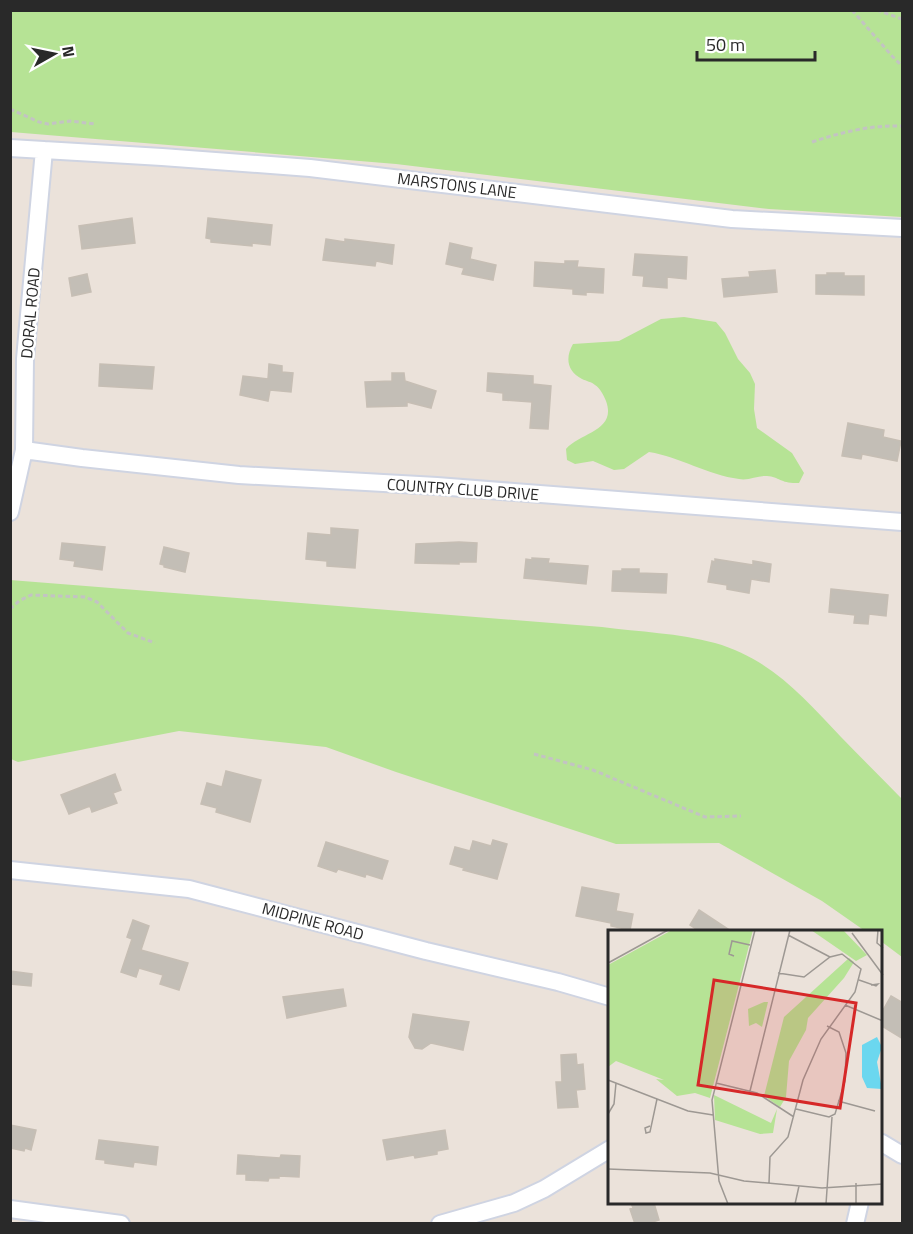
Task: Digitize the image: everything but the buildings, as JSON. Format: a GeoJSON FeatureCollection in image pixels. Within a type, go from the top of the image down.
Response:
{"type":"FeatureCollection","features":[{"type":"Feature","properties":{"kind":"street","name":"MARSTONS LANE"},"geometry":{"type":"LineString","coordinates":[[10,148],[300,167],[732,219],[903,228]]}},
{"type":"Feature","properties":{"kind":"street","name":"DORAL ROAD"},"geometry":{"type":"LineString","coordinates":[[10,512],[24,450],[25,359],[44,150]]}},
{"type":"Feature","properties":{"kind":"street","name":"COUNTRY CLUB DRIVE"},"geometry":{"type":"LineString","coordinates":[[24,450],[239,475],[437,486],[903,522]]}},
{"type":"Feature","properties":{"kind":"street","name":"MIDPINE ROAD"},"geometry":{"type":"LineString","coordinates":[[10,870],[189,889],[608,996]]}},
{"type":"Feature","properties":{"kind":"street"},"geometry":{"type":"LineString","coordinates":[[883,1144],[903,1155]]}},
{"type":"Feature","properties":{"kind":"street"},"geometry":{"type":"LineString","coordinates":[[440,1224],[514,1203],[544,1189],[608,1150]]}},
{"type":"Feature","properties":{"kind":"street"},"geometry":{"type":"LineString","coordinates":[[855,1224],[860,1204]]}},
{"type":"Feature","properties":{"kind":"street"},"geometry":{"type":"LineString","coordinates":[[10,1209],[52,1219],[121,1224]]}},
{"type":"Feature","properties":{"kind":"path"},"geometry":{"type":"LineString","coordinates":[[852,10],[903,66]]}},
{"type":"Feature","properties":{"kind":"path"},"geometry":{"type":"LineString","coordinates":[[878,10],[903,19]]}},
{"type":"Feature","properties":{"kind":"path"},"geometry":{"type":"LineString","coordinates":[[10,109],[39,123],[70,121],[95,124]]}},
{"type":"Feature","properties":{"kind":"path"},"geometry":{"type":"LineString","coordinates":[[813,141],[854,130],[903,126]]}},
{"type":"Feature","properties":{"kind":"path"},"geometry":{"type":"LineString","coordinates":[[10,609],[19,600],[32,595],[85,597],[97,602],[128,633],[155,643]]}},
{"type":"Feature","properties":{"kind":"path"},"geometry":{"type":"LineString","coordinates":[[534,754],[592,770],[705,818],[741,816]]}},
{"type":"Feature","properties":{"kind":"green space"},"geometry":{"type":"Polygon","coordinates":[[[10,11],[902,11],[902,217],[769,209],[396,164],[11,132],[10,11]]]}},
{"type":"Feature","properties":{"kind":"green space"},"geometry":{"type":"Polygon","coordinates":[[[684,317],[716,322],[725,333],[738,359],[750,373],[755,384],[754,409],[757,428],[792,453],[804,473],[799,483],[767,476],[750,479],[728,477],[649,452],[624,469],[614,470],[593,461],[575,464],[567,460],[566,449],[602,425],[608,411],[599,388],[577,376],[570,368],[568,359],[573,344],[619,341],[661,319],[684,317]]]}},
{"type":"Feature","properties":{"kind":"green space"},"geometry":{"type":"Polygon","coordinates":[[[10,580],[602,627],[659,633],[715,643],[753,659],[785,681],[902,799],[902,957],[883,943],[883,930],[864,930],[822,901],[719,843],[616,844],[326,747],[179,731],[18,762],[11,759],[10,580]]]}}]}
